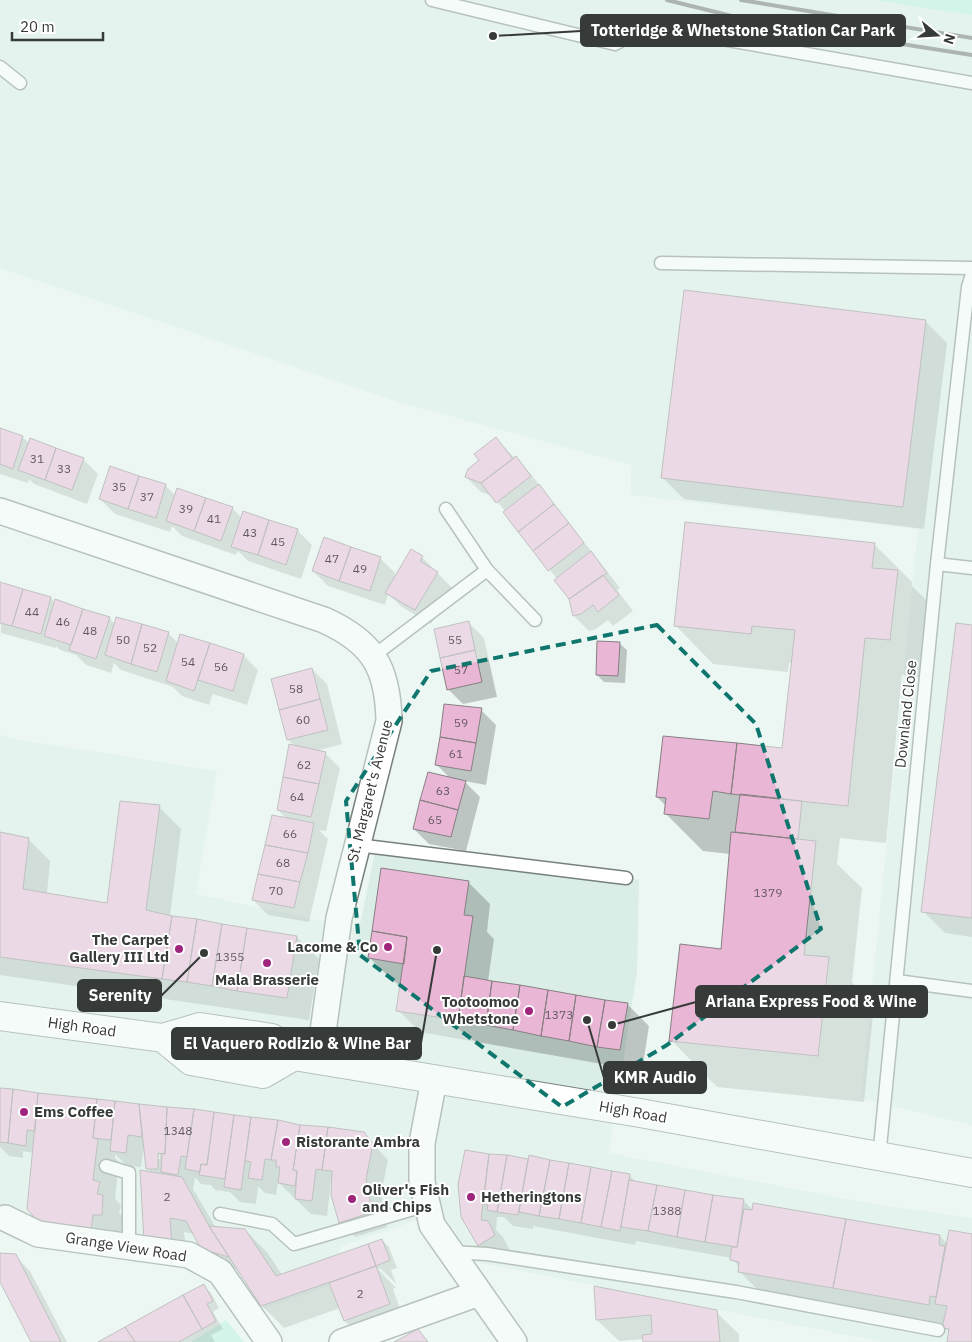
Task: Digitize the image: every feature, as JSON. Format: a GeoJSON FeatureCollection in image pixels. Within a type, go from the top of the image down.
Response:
{"type":"FeatureCollection","features":[{"type":"Feature","properties":{"kind":"main road","name":"High Road"},"geometry":{"type":"LineString","coordinates":[[0,1016],[163,1038],[200,1027],[272,1038],[307,1058],[650,1115],[879,1158],[972,1173]]}},
{"type":"Feature","properties":{"kind":"main road"},"geometry":{"type":"LineString","coordinates":[[163,1038],[191,1061],[263,1074],[307,1058]]}},
{"type":"Feature","properties":{"kind":"street","name":"St. Margaret's Avenue"},"geometry":{"type":"LineString","coordinates":[[0,511],[324,620],[344,629],[362,643],[379,666],[389,692],[389,721],[339,918],[307,1058]]}},
{"type":"Feature","properties":{"kind":"street"},"geometry":{"type":"LineString","coordinates":[[434,1080],[422,1143],[422,1182],[432,1225],[514,1342]]}},
{"type":"Feature","properties":{"kind":"street","name":"Grange View Road"},"geometry":{"type":"LineString","coordinates":[[5,1218],[38,1234],[189,1255],[220,1272],[270,1342]]}},
{"type":"Feature","properties":{"kind":"street"},"geometry":{"type":"LineString","coordinates":[[342,1342],[479,1293]]}},
{"type":"Feature","properties":{"kind":"lane"},"geometry":{"type":"LineString","coordinates":[[432,0],[615,44],[648,26],[972,83]]}},
{"type":"Feature","properties":{"kind":"lane"},"geometry":{"type":"LineString","coordinates":[[0,67],[20,83]]}},
{"type":"Feature","properties":{"kind":"lane"},"geometry":{"type":"LineString","coordinates":[[661,263],[972,268]]}},
{"type":"Feature","properties":{"kind":"lane","name":"Downland Close"},"geometry":{"type":"LineString","coordinates":[[879,1158],[937,564],[968,287],[972,274]]}},
{"type":"Feature","properties":{"kind":"lane"},"geometry":{"type":"LineString","coordinates":[[446,509],[487,570],[534,620]]}},
{"type":"Feature","properties":{"kind":"lane"},"geometry":{"type":"LineString","coordinates":[[937,564],[972,568]]}},
{"type":"Feature","properties":{"kind":"lane"},"geometry":{"type":"LineString","coordinates":[[372,657],[487,570]]}},
{"type":"Feature","properties":{"kind":"lane"},"geometry":{"type":"LineString","coordinates":[[357,845],[626,878]]}},
{"type":"Feature","properties":{"kind":"lane"},"geometry":{"type":"LineString","coordinates":[[897,981],[972,991]]}},
{"type":"Feature","properties":{"kind":"lane"},"geometry":{"type":"LineString","coordinates":[[106,1166],[129,1173],[128,1246]]}},
{"type":"Feature","properties":{"kind":"lane"},"geometry":{"type":"LineString","coordinates":[[220,1214],[272,1224],[294,1244],[427,1205]]}},
{"type":"Feature","properties":{"kind":"lane"},"geometry":{"type":"LineString","coordinates":[[450,1252],[487,1254],[736,1292],[938,1330]]}},
{"type":"Feature","properties":{"kind":"highlighted area"},"geometry":{"type":"Polygon","coordinates":[[[657,625],[756,724],[821,929],[667,1045],[562,1107],[360,955],[346,801],[431,671],[657,625]]]}},
{"type":"Feature","properties":{"kind":"shaded area"},"geometry":{"type":"Polygon","coordinates":[[[0,0],[921,0],[972,9],[972,1125],[861,1099],[918,529],[631,495],[631,465],[402,403],[0,268],[0,0]]]}},
{"type":"Feature","properties":{"kind":"shaded area"},"geometry":{"type":"Polygon","coordinates":[[[0,735],[217,771],[196,894],[359,929],[376,847],[639,880],[637,972],[609,1153],[873,1204],[972,1218],[972,1342],[883,1342],[455,1258],[429,1216],[341,1246],[328,1286],[250,1314],[220,1272],[0,1227],[0,735]]]}},
{"type":"Feature","properties":{"kind":"green space"},"geometry":{"type":"Polygon","coordinates":[[[873,0],[972,0],[972,15],[873,0]]]}},
{"type":"Feature","properties":{"kind":"green space"},"geometry":{"type":"Polygon","coordinates":[[[226,1320],[244,1342],[191,1342],[226,1320]]]}},
{"type":"Feature","properties":{"kind":"building"},"geometry":{"type":"Polygon","coordinates":[[[684,290],[926,320],[903,507],[661,478],[684,290]]]}},
{"type":"Feature","properties":{"kind":"building"},"geometry":{"type":"Polygon","coordinates":[[[0,428],[23,436],[13,469],[0,464],[0,428]]]}},
{"type":"Feature","properties":{"kind":"building"},"geometry":{"type":"Polygon","coordinates":[[[496,437],[513,459],[481,483],[465,477],[468,469],[479,460],[474,454],[496,437]]]}},
{"type":"Feature","properties":{"kind":"building"},"geometry":{"type":"Polygon","coordinates":[[[30,438],[56,448],[45,480],[18,470],[30,438]]]}},
{"type":"Feature","properties":{"kind":"building"},"geometry":{"type":"Polygon","coordinates":[[[56,448],[84,458],[72,490],[45,480],[56,448]]]}},
{"type":"Feature","properties":{"kind":"building"},"geometry":{"type":"Polygon","coordinates":[[[516,456],[531,476],[496,503],[481,483],[516,456]]]}},
{"type":"Feature","properties":{"kind":"building"},"geometry":{"type":"Polygon","coordinates":[[[110,466],[139,476],[128,509],[99,499],[110,466]]]}},
{"type":"Feature","properties":{"kind":"building"},"geometry":{"type":"Polygon","coordinates":[[[139,476],[166,484],[156,518],[128,509],[139,476]]]}},
{"type":"Feature","properties":{"kind":"building"},"geometry":{"type":"Polygon","coordinates":[[[539,484],[554,504],[518,532],[503,512],[539,484]]]}},
{"type":"Feature","properties":{"kind":"building"},"geometry":{"type":"Polygon","coordinates":[[[177,488],[206,498],[194,531],[166,521],[177,488]]]}},
{"type":"Feature","properties":{"kind":"building"},"geometry":{"type":"Polygon","coordinates":[[[206,498],[233,507],[221,541],[194,531],[206,498]]]}},
{"type":"Feature","properties":{"kind":"building"},"geometry":{"type":"Polygon","coordinates":[[[554,504],[569,523],[533,551],[518,532],[554,504]]]}},
{"type":"Feature","properties":{"kind":"building"},"geometry":{"type":"Polygon","coordinates":[[[243,511],[269,520],[258,555],[231,547],[243,511]]]}},
{"type":"Feature","properties":{"kind":"building"},"geometry":{"type":"Polygon","coordinates":[[[269,520],[298,529],[286,565],[258,555],[269,520]]]}},
{"type":"Feature","properties":{"kind":"building"},"geometry":{"type":"Polygon","coordinates":[[[685,522],[875,543],[872,568],[898,570],[890,640],[865,638],[848,806],[731,794],[737,743],[782,748],[795,630],[752,626],[751,634],[674,626],[685,522]]]}},
{"type":"Feature","properties":{"kind":"building"},"geometry":{"type":"Polygon","coordinates":[[[569,523],[584,543],[548,571],[533,551],[569,523]]]}},
{"type":"Feature","properties":{"kind":"building"},"geometry":{"type":"Polygon","coordinates":[[[324,537],[351,547],[339,581],[312,571],[324,537]]]}},
{"type":"Feature","properties":{"kind":"building"},"geometry":{"type":"Polygon","coordinates":[[[351,547],[381,557],[370,591],[339,581],[351,547]]]}},
{"type":"Feature","properties":{"kind":"building"},"geometry":{"type":"Polygon","coordinates":[[[411,549],[423,556],[420,561],[438,572],[415,610],[385,593],[411,549]]]}},
{"type":"Feature","properties":{"kind":"building"},"geometry":{"type":"Polygon","coordinates":[[[591,551],[607,573],[569,599],[554,580],[591,551]]]}},
{"type":"Feature","properties":{"kind":"building"},"geometry":{"type":"Polygon","coordinates":[[[603,575],[619,595],[598,612],[593,605],[581,614],[573,616],[569,599],[603,575]]]}},
{"type":"Feature","properties":{"kind":"building"},"geometry":{"type":"Polygon","coordinates":[[[0,582],[23,589],[12,626],[0,623],[0,582]]]}},
{"type":"Feature","properties":{"kind":"building"},"geometry":{"type":"Polygon","coordinates":[[[23,589],[51,597],[41,634],[12,626],[23,589]]]}},
{"type":"Feature","properties":{"kind":"building"},"geometry":{"type":"Polygon","coordinates":[[[55,599],[83,609],[71,645],[44,636],[55,599]]]}},
{"type":"Feature","properties":{"kind":"building"},"geometry":{"type":"Polygon","coordinates":[[[83,609],[110,617],[96,659],[69,650],[83,609]]]}},
{"type":"Feature","properties":{"kind":"building"},"geometry":{"type":"Polygon","coordinates":[[[116,617],[142,624],[131,664],[105,655],[116,617]]]}},
{"type":"Feature","properties":{"kind":"building"},"geometry":{"type":"Polygon","coordinates":[[[469,621],[475,650],[440,658],[434,629],[469,621]]]}},
{"type":"Feature","properties":{"kind":"building"},"geometry":{"type":"Polygon","coordinates":[[[956,623],[972,625],[972,918],[921,912],[956,623]]]}},
{"type":"Feature","properties":{"kind":"building"},"geometry":{"type":"Polygon","coordinates":[[[142,624],[169,632],[157,672],[131,664],[142,624]]]}},
{"type":"Feature","properties":{"kind":"building"},"geometry":{"type":"Polygon","coordinates":[[[180,634],[210,643],[194,691],[166,681],[180,634]]]}},
{"type":"Feature","properties":{"kind":"building"},"geometry":{"type":"Polygon","coordinates":[[[597,641],[620,642],[618,676],[596,675],[597,641]]]}},
{"type":"Feature","properties":{"kind":"building"},"geometry":{"type":"Polygon","coordinates":[[[210,643],[244,654],[233,691],[198,680],[210,643]]]}},
{"type":"Feature","properties":{"kind":"building"},"geometry":{"type":"Polygon","coordinates":[[[475,650],[482,682],[447,690],[440,658],[475,650]]]}},
{"type":"Feature","properties":{"kind":"building"},"geometry":{"type":"Polygon","coordinates":[[[312,668],[320,699],[279,710],[271,679],[312,668]]]}},
{"type":"Feature","properties":{"kind":"building"},"geometry":{"type":"Polygon","coordinates":[[[320,699],[328,730],[287,740],[279,710],[320,699]]]}},
{"type":"Feature","properties":{"kind":"building"},"geometry":{"type":"Polygon","coordinates":[[[444,704],[482,708],[476,743],[440,737],[444,704]]]}},
{"type":"Feature","properties":{"kind":"building"},"geometry":{"type":"Polygon","coordinates":[[[663,736],[737,743],[731,794],[713,791],[709,819],[664,814],[666,798],[656,797],[663,736]]]}},
{"type":"Feature","properties":{"kind":"building"},"geometry":{"type":"Polygon","coordinates":[[[440,737],[476,743],[471,771],[435,765],[440,737]]]}},
{"type":"Feature","properties":{"kind":"building"},"geometry":{"type":"Polygon","coordinates":[[[289,744],[326,752],[319,784],[283,777],[289,744]]]}},
{"type":"Feature","properties":{"kind":"building"},"geometry":{"type":"Polygon","coordinates":[[[428,772],[466,781],[458,810],[420,800],[428,772]]]}},
{"type":"Feature","properties":{"kind":"building"},"geometry":{"type":"Polygon","coordinates":[[[283,777],[319,784],[311,817],[277,810],[283,777]]]}},
{"type":"Feature","properties":{"kind":"building"},"geometry":{"type":"Polygon","coordinates":[[[740,794],[802,801],[798,839],[735,832],[740,794]]]}},
{"type":"Feature","properties":{"kind":"building"},"geometry":{"type":"Polygon","coordinates":[[[420,800],[458,810],[451,837],[413,829],[420,800]]]}},
{"type":"Feature","properties":{"kind":"building"},"geometry":{"type":"Polygon","coordinates":[[[120,801],[160,805],[146,910],[172,916],[162,979],[0,957],[0,832],[29,838],[23,889],[107,903],[120,801]]]}},
{"type":"Feature","properties":{"kind":"building"},"geometry":{"type":"Polygon","coordinates":[[[272,815],[314,823],[308,853],[265,845],[272,815]]]}},
{"type":"Feature","properties":{"kind":"building"},"geometry":{"type":"Polygon","coordinates":[[[731,832],[816,841],[804,955],[829,957],[818,1056],[669,1041],[680,944],[721,949],[731,832]]]}},
{"type":"Feature","properties":{"kind":"building"},"geometry":{"type":"Polygon","coordinates":[[[265,845],[308,853],[300,882],[258,874],[265,845]]]}},
{"type":"Feature","properties":{"kind":"building"},"geometry":{"type":"Polygon","coordinates":[[[381,868],[469,881],[464,915],[473,916],[458,1020],[396,1011],[407,937],[372,931],[381,868]]]}},
{"type":"Feature","properties":{"kind":"building"},"geometry":{"type":"Polygon","coordinates":[[[258,874],[300,882],[294,908],[252,900],[258,874]]]}},
{"type":"Feature","properties":{"kind":"building","name":"The Carpet Gallery III Ltd"},"geometry":{"type":"Polygon","coordinates":[[[172,916],[197,919],[187,982],[162,979],[172,916]]]}},
{"type":"Feature","properties":{"kind":"building"},"geometry":{"type":"Polygon","coordinates":[[[197,919],[222,924],[212,986],[187,982],[197,919]]]}},
{"type":"Feature","properties":{"kind":"building"},"geometry":{"type":"Polygon","coordinates":[[[222,924],[247,928],[237,991],[212,986],[222,924]]]}},
{"type":"Feature","properties":{"kind":"building","name":"Mala Brasserie"},"geometry":{"type":"Polygon","coordinates":[[[247,928],[297,936],[287,998],[237,991],[247,928]]]}},
{"type":"Feature","properties":{"kind":"building","name":"Lacome & Co"},"geometry":{"type":"Polygon","coordinates":[[[372,931],[407,937],[404,964],[368,958],[372,931]]]}},
{"type":"Feature","properties":{"kind":"building"},"geometry":{"type":"Polygon","coordinates":[[[464,976],[492,981],[486,1025],[458,1020],[464,976]]]}},
{"type":"Feature","properties":{"kind":"building"},"geometry":{"type":"Polygon","coordinates":[[[492,981],[520,985],[513,1030],[486,1025],[492,981]]]}},
{"type":"Feature","properties":{"kind":"building"},"geometry":{"type":"Polygon","coordinates":[[[520,985],[548,990],[541,1036],[513,1030],[520,985]]]}},
{"type":"Feature","properties":{"kind":"building"},"geometry":{"type":"Polygon","coordinates":[[[548,990],[576,995],[569,1041],[541,1036],[548,990]]]}},
{"type":"Feature","properties":{"kind":"building"},"geometry":{"type":"Polygon","coordinates":[[[576,995],[605,1000],[597,1047],[569,1041],[576,995]]]}},
{"type":"Feature","properties":{"kind":"building"},"geometry":{"type":"Polygon","coordinates":[[[605,1000],[628,1003],[620,1050],[597,1047],[605,1000]]]}},
{"type":"Feature","properties":{"kind":"building"},"geometry":{"type":"Polygon","coordinates":[[[0,1088],[13,1089],[8,1143],[0,1142],[0,1088]]]}},
{"type":"Feature","properties":{"kind":"building","name":"Ems Coffee"},"geometry":{"type":"Polygon","coordinates":[[[13,1089],[38,1093],[35,1131],[27,1130],[26,1146],[8,1143],[13,1089]]]}},
{"type":"Feature","properties":{"kind":"building"},"geometry":{"type":"Polygon","coordinates":[[[38,1093],[97,1099],[93,1138],[98,1139],[93,1180],[100,1182],[97,1194],[103,1195],[102,1215],[93,1215],[91,1230],[40,1224],[27,1209],[38,1093]]]}},
{"type":"Feature","properties":{"kind":"building"},"geometry":{"type":"Polygon","coordinates":[[[97,1099],[115,1101],[111,1140],[93,1138],[97,1099]]]}},
{"type":"Feature","properties":{"kind":"building"},"geometry":{"type":"Polygon","coordinates":[[[115,1101],[139,1104],[142,1137],[128,1135],[126,1153],[110,1151],[115,1101]]]}},
{"type":"Feature","properties":{"kind":"building"},"geometry":{"type":"Polygon","coordinates":[[[139,1104],[167,1107],[165,1154],[158,1153],[158,1169],[146,1169],[139,1104]]]}},
{"type":"Feature","properties":{"kind":"building"},"geometry":{"type":"Polygon","coordinates":[[[167,1107],[194,1109],[187,1157],[181,1156],[178,1175],[161,1172],[162,1153],[165,1154],[167,1107]]]}},
{"type":"Feature","properties":{"kind":"building"},"geometry":{"type":"Polygon","coordinates":[[[194,1109],[214,1112],[207,1165],[201,1164],[200,1172],[185,1169],[194,1109]]]}},
{"type":"Feature","properties":{"kind":"building"},"geometry":{"type":"Polygon","coordinates":[[[214,1112],[234,1115],[225,1179],[199,1175],[201,1164],[207,1165],[214,1112]]]}},
{"type":"Feature","properties":{"kind":"building"},"geometry":{"type":"Polygon","coordinates":[[[234,1115],[251,1117],[241,1190],[224,1187],[234,1115]]]}},
{"type":"Feature","properties":{"kind":"building"},"geometry":{"type":"Polygon","coordinates":[[[251,1117],[278,1120],[271,1160],[265,1159],[262,1180],[248,1178],[251,1162],[245,1161],[251,1117]]]}},
{"type":"Feature","properties":{"kind":"building","name":"Ristorante Ambra"},"geometry":{"type":"Polygon","coordinates":[[[278,1120],[300,1125],[293,1170],[297,1171],[295,1186],[278,1183],[280,1167],[276,1167],[276,1160],[271,1160],[278,1120]]]}},
{"type":"Feature","properties":{"kind":"building"},"geometry":{"type":"Polygon","coordinates":[[[300,1125],[328,1127],[322,1170],[316,1169],[312,1201],[295,1199],[297,1171],[293,1170],[300,1125]]]}},
{"type":"Feature","properties":{"kind":"building"},"geometry":{"type":"Polygon","coordinates":[[[328,1127],[364,1132],[373,1144],[366,1179],[372,1212],[339,1223],[331,1195],[332,1171],[322,1170],[328,1127]]]}},
{"type":"Feature","properties":{"kind":"building","name":"Hetheringtons"},"geometry":{"type":"Polygon","coordinates":[[[465,1150],[489,1154],[481,1220],[488,1221],[495,1235],[478,1246],[461,1217],[458,1184],[465,1150]]]}},
{"type":"Feature","properties":{"kind":"building"},"geometry":{"type":"Polygon","coordinates":[[[489,1154],[507,1155],[497,1212],[487,1210],[488,1205],[483,1204],[489,1154]]]}},
{"type":"Feature","properties":{"kind":"building"},"geometry":{"type":"Polygon","coordinates":[[[507,1155],[528,1159],[518,1215],[497,1212],[507,1155]]]}},
{"type":"Feature","properties":{"kind":"building"},"geometry":{"type":"Polygon","coordinates":[[[529,1155],[550,1160],[539,1216],[519,1212],[529,1155]]]}},
{"type":"Feature","properties":{"kind":"building"},"geometry":{"type":"Polygon","coordinates":[[[550,1160],[569,1163],[559,1219],[539,1216],[550,1160]]]}},
{"type":"Feature","properties":{"kind":"building"},"geometry":{"type":"Polygon","coordinates":[[[569,1163],[591,1167],[581,1223],[559,1219],[569,1163]]]}},
{"type":"Feature","properties":{"kind":"building"},"geometry":{"type":"Polygon","coordinates":[[[591,1167],[612,1171],[601,1227],[581,1223],[591,1167]]]}},
{"type":"Feature","properties":{"kind":"building"},"geometry":{"type":"Polygon","coordinates":[[[140,1170],[182,1177],[209,1226],[229,1257],[201,1249],[186,1221],[170,1218],[172,1245],[144,1241],[140,1170]]]}},
{"type":"Feature","properties":{"kind":"building"},"geometry":{"type":"Polygon","coordinates":[[[612,1171],[630,1174],[620,1231],[601,1227],[612,1171]]]}},
{"type":"Feature","properties":{"kind":"building"},"geometry":{"type":"Polygon","coordinates":[[[629,1180],[657,1185],[648,1231],[621,1227],[629,1180]]]}},
{"type":"Feature","properties":{"kind":"building"},"geometry":{"type":"Polygon","coordinates":[[[657,1185],[685,1190],[677,1237],[648,1231],[657,1185]]]}},
{"type":"Feature","properties":{"kind":"building"},"geometry":{"type":"Polygon","coordinates":[[[685,1190],[713,1195],[705,1242],[677,1237],[685,1190]]]}},
{"type":"Feature","properties":{"kind":"building"},"geometry":{"type":"Polygon","coordinates":[[[713,1195],[744,1199],[737,1247],[705,1242],[713,1195]]]}},
{"type":"Feature","properties":{"kind":"building"},"geometry":{"type":"Polygon","coordinates":[[[753,1203],[846,1219],[833,1288],[738,1272],[739,1262],[730,1260],[732,1247],[737,1247],[744,1209],[752,1210],[753,1203]]]}},
{"type":"Feature","properties":{"kind":"building"},"geometry":{"type":"Polygon","coordinates":[[[846,1219],[940,1235],[939,1245],[945,1246],[936,1297],[930,1296],[929,1305],[833,1288],[846,1219]]]}},
{"type":"Feature","properties":{"kind":"building"},"geometry":{"type":"Polygon","coordinates":[[[209,1226],[245,1229],[276,1276],[368,1244],[376,1266],[261,1306],[209,1226]]]}},
{"type":"Feature","properties":{"kind":"building"},"geometry":{"type":"Polygon","coordinates":[[[949,1230],[972,1234],[972,1342],[947,1342],[949,1329],[942,1328],[947,1306],[935,1304],[949,1230]]]}},
{"type":"Feature","properties":{"kind":"building"},"geometry":{"type":"Polygon","coordinates":[[[382,1239],[390,1260],[376,1266],[368,1244],[382,1239]]]}},
{"type":"Feature","properties":{"kind":"building"},"geometry":{"type":"Polygon","coordinates":[[[0,1253],[16,1254],[61,1342],[31,1342],[0,1282],[0,1253]]]}},
{"type":"Feature","properties":{"kind":"building"},"geometry":{"type":"Polygon","coordinates":[[[376,1266],[390,1304],[344,1321],[329,1283],[376,1266]]]}},
{"type":"Feature","properties":{"kind":"building"},"geometry":{"type":"Polygon","coordinates":[[[204,1284],[213,1301],[207,1304],[216,1321],[202,1329],[183,1295],[204,1284]]]}},
{"type":"Feature","properties":{"kind":"building"},"geometry":{"type":"Polygon","coordinates":[[[594,1286],[717,1310],[720,1342],[643,1342],[642,1335],[652,1334],[651,1315],[596,1320],[594,1286]]]}},
{"type":"Feature","properties":{"kind":"building"},"geometry":{"type":"Polygon","coordinates":[[[183,1295],[202,1329],[179,1342],[135,1342],[125,1327],[183,1295]]]}},
{"type":"Feature","properties":{"kind":"building"},"geometry":{"type":"Polygon","coordinates":[[[125,1327],[135,1342],[98,1342],[125,1327]]]}},
{"type":"Feature","properties":{"kind":"building"},"geometry":{"type":"Polygon","coordinates":[[[418,1329],[428,1342],[394,1342],[418,1329]]]}},
{"type":"Feature","properties":{"kind":"railway"},"geometry":{"type":"LineString","coordinates":[[667,0],[748,20],[972,55]]}},
{"type":"Feature","properties":{"kind":"railway"},"geometry":{"type":"LineString","coordinates":[[741,0],[972,38]]}},
{"type":"Feature","properties":{"kind":"place","name":"Totteridge & Whetstone Station Car Park"},"geometry":{"type":"Point","coordinates":[493,36]}},
{"type":"Feature","properties":{"kind":"place","name":"Lacome & Co"},"geometry":{"type":"Point","coordinates":[388,947]}},
{"type":"Feature","properties":{"kind":"place","name":"The Carpet Gallery III Ltd"},"geometry":{"type":"Point","coordinates":[179,949]}},
{"type":"Feature","properties":{"kind":"place","name":"El Vaquero Rodizio & Wine Bar"},"geometry":{"type":"Point","coordinates":[437,950]}},
{"type":"Feature","properties":{"kind":"place","name":"Serenity"},"geometry":{"type":"Point","coordinates":[204,953]}},
{"type":"Feature","properties":{"kind":"place","name":"Mala Brasserie"},"geometry":{"type":"Point","coordinates":[267,963]}},
{"type":"Feature","properties":{"kind":"place","name":"Tootoomoo Whetstone"},"geometry":{"type":"Point","coordinates":[529,1011]}},
{"type":"Feature","properties":{"kind":"place","name":"KMR Audio"},"geometry":{"type":"Point","coordinates":[587,1020]}},
{"type":"Feature","properties":{"kind":"place","name":"Ariana Express Food & Wine"},"geometry":{"type":"Point","coordinates":[612,1025]}},
{"type":"Feature","properties":{"kind":"place","name":"Ems Coffee"},"geometry":{"type":"Point","coordinates":[24,1112]}},
{"type":"Feature","properties":{"kind":"place","name":"Ristorante Ambra"},"geometry":{"type":"Point","coordinates":[286,1142]}},
{"type":"Feature","properties":{"kind":"place","name":"Hetheringtons"},"geometry":{"type":"Point","coordinates":[471,1197]}},
{"type":"Feature","properties":{"kind":"place","name":"Oliver's Fish and Chips"},"geometry":{"type":"Point","coordinates":[352,1199]}}]}
